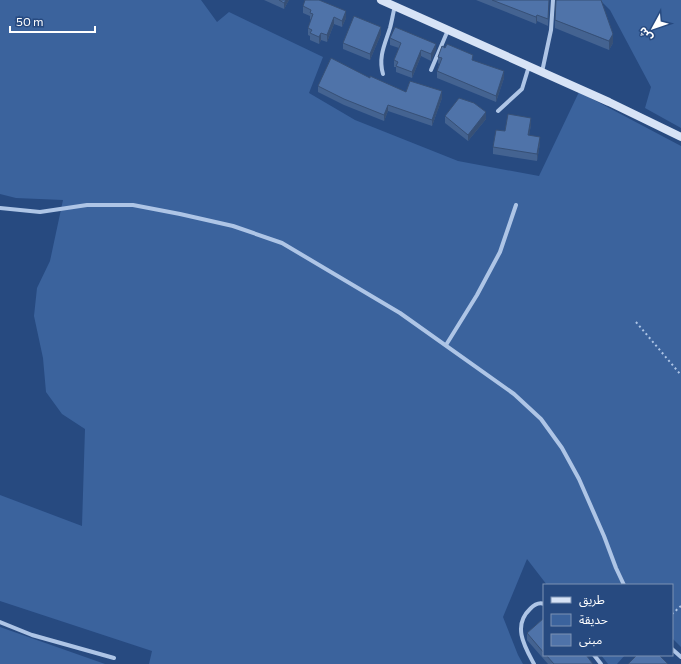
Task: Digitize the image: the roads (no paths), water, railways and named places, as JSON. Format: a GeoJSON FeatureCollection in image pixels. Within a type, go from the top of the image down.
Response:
{"type":"FeatureCollection","features":[{"type":"Feature","properties":{"kind":"street"},"geometry":{"type":"LineString","coordinates":[[381,0],[609,102],[681,137]]}},
{"type":"Feature","properties":{"kind":"street"},"geometry":{"type":"LineString","coordinates":[[542,72],[551,30],[553,0]]}},
{"type":"Feature","properties":{"kind":"street"},"geometry":{"type":"LineString","coordinates":[[383,74],[381,65],[384,46],[391,27],[395,6]]}},
{"type":"Feature","properties":{"kind":"street"},"geometry":{"type":"LineString","coordinates":[[431,70],[448,30]]}},
{"type":"Feature","properties":{"kind":"street"},"geometry":{"type":"LineString","coordinates":[[498,111],[522,89],[529,66]]}},
{"type":"Feature","properties":{"kind":"street"},"geometry":{"type":"LineString","coordinates":[[0,208],[40,212],[87,205],[133,205],[233,226],[282,243],[400,313],[514,394],[541,419],[562,448],[579,479],[624,584]]}},
{"type":"Feature","properties":{"kind":"street"},"geometry":{"type":"LineString","coordinates":[[446,345],[477,296],[500,252],[516,205]]}},
{"type":"Feature","properties":{"kind":"street"},"geometry":{"type":"LineString","coordinates":[[534,664],[523,642],[520,632],[522,622],[528,611],[533,606],[543,604]]}},
{"type":"Feature","properties":{"kind":"street"},"geometry":{"type":"LineString","coordinates":[[0,622],[32,635],[114,658]]}},
{"type":"Feature","properties":{"kind":"street"},"geometry":{"type":"LineString","coordinates":[[673,650],[681,657]]}},
{"type":"Feature","properties":{"kind":"street"},"geometry":{"type":"LineString","coordinates":[[595,656],[601,664]]}}]}
